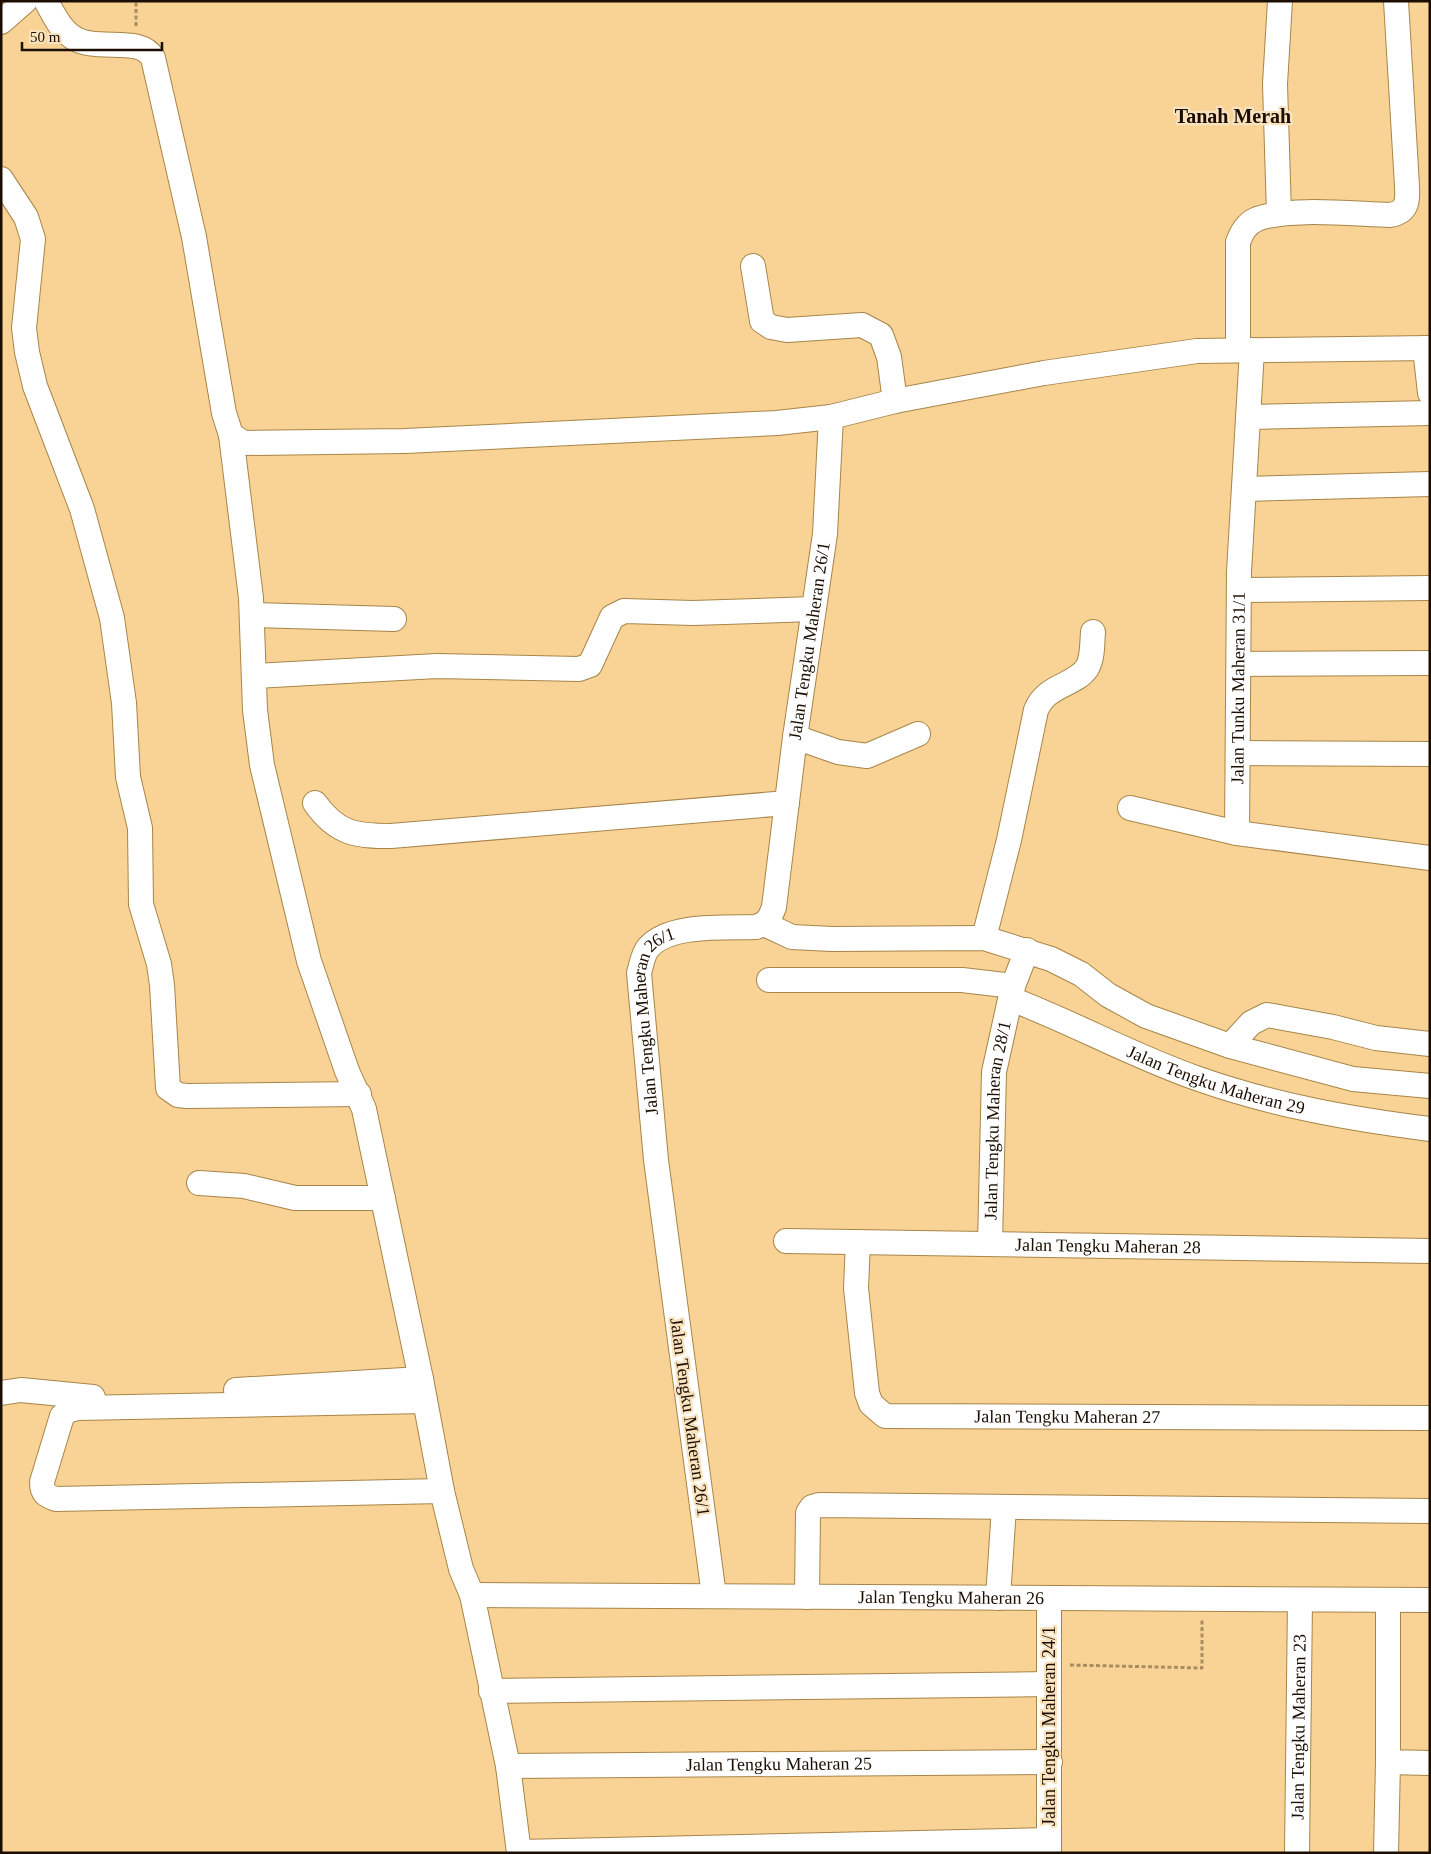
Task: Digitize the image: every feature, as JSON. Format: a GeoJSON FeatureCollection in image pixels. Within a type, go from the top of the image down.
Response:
{"type":"FeatureCollection","features":[{"type":"Feature","properties":{"kind":"street"},"geometry":{"type":"LineString","coordinates":[[1,22],[25,1]]}},
{"type":"Feature","properties":{"kind":"street"},"geometry":{"type":"LineString","coordinates":[[46,1],[66,32],[81,42],[103,46],[135,46],[144,48],[153,58],[194,237],[224,413],[231,435],[252,615],[255,710],[260,757],[309,961],[347,1071],[358,1094],[383,1198],[442,1491],[461,1569],[472,1595],[508,1766],[519,1852],[1048,1847]]}},
{"type":"Feature","properties":{"kind":"street"},"geometry":{"type":"LineString","coordinates":[[1279,214],[1275,84],[1280,1]]}},
{"type":"Feature","properties":{"kind":"street","name":"Jalan Tunku Maheran 31/1"},"geometry":{"type":"LineString","coordinates":[[1237,833],[1239,590],[1248,417],[1238,242],[1242,230],[1248,225],[1257,220],[1279,214],[1390,215],[1400,213],[1405,207],[1407,186],[1396,1]]}},
{"type":"Feature","properties":{"kind":"street"},"geometry":{"type":"LineString","coordinates":[[1,179],[26,217],[31,230],[32,251],[24,339],[33,378],[82,509],[112,618],[124,703],[128,777],[140,828],[141,904],[160,964],[168,1088],[178,1095],[186,1096],[358,1094]]}},
{"type":"Feature","properties":{"kind":"street"},"geometry":{"type":"LineString","coordinates":[[753,266],[762,321],[771,327],[787,330],[862,325],[880,335],[889,357],[895,402]]}},
{"type":"Feature","properties":{"kind":"street"},"geometry":{"type":"LineString","coordinates":[[231,435],[244,444],[405,441],[587,430],[733,425],[831,417],[895,402],[1044,373],[1197,351],[1427,348],[1430,392]]}},
{"type":"Feature","properties":{"kind":"street"},"geometry":{"type":"LineString","coordinates":[[1248,417],[1430,413]]}},
{"type":"Feature","properties":{"kind":"street","name":"Jalan Tengku Maheran 26/1"},"geometry":{"type":"LineString","coordinates":[[714,1596],[656,1160],[639,974],[646,949],[663,935],[675,932],[756,927],[764,924],[770,918],[774,907],[795,737],[825,534],[831,417]]}},
{"type":"Feature","properties":{"kind":"street"},"geometry":{"type":"LineString","coordinates":[[1244,489],[1430,484]]}},
{"type":"Feature","properties":{"kind":"street"},"geometry":{"type":"LineString","coordinates":[[1239,590],[1430,588]]}},
{"type":"Feature","properties":{"kind":"street"},"geometry":{"type":"LineString","coordinates":[[255,676],[437,666],[579,668],[590,665],[612,617],[624,611],[693,614],[813,609]]}},
{"type":"Feature","properties":{"kind":"street"},"geometry":{"type":"LineString","coordinates":[[252,615],[394,619]]}},
{"type":"Feature","properties":{"kind":"street"},"geometry":{"type":"LineString","coordinates":[[984,938],[1009,840],[1036,710],[1040,701],[1048,693],[1086,669],[1090,661],[1093,632]]}},
{"type":"Feature","properties":{"kind":"street"},"geometry":{"type":"LineString","coordinates":[[1238,664],[1430,663]]}},
{"type":"Feature","properties":{"kind":"street"},"geometry":{"type":"LineString","coordinates":[[795,737],[838,752],[867,756],[918,734]]}},
{"type":"Feature","properties":{"kind":"street"},"geometry":{"type":"LineString","coordinates":[[1238,753],[1430,754]]}},
{"type":"Feature","properties":{"kind":"street"},"geometry":{"type":"LineString","coordinates":[[315,803],[333,824],[347,833],[364,836],[391,836],[787,803]]}},
{"type":"Feature","properties":{"kind":"street"},"geometry":{"type":"LineString","coordinates":[[1130,808],[1237,833],[1430,858]]}},
{"type":"Feature","properties":{"kind":"street"},"geometry":{"type":"LineString","coordinates":[[764,924],[792,937],[832,939],[984,938],[1051,959],[1080,974],[1108,995],[1146,1016],[1230,1046],[1353,1078],[1430,1086]]}},
{"type":"Feature","properties":{"kind":"street","name":"Jalan Tengku Maheran 28/1"},"geometry":{"type":"LineString","coordinates":[[990,1244],[994,1072],[1012,993],[1027,950]]}},
{"type":"Feature","properties":{"kind":"street","name":"Jalan Tengku Maheran 29"},"geometry":{"type":"LineString","coordinates":[[769,980],[962,980],[1012,993],[1195,1078],[1247,1095],[1334,1116],[1430,1129]]}},
{"type":"Feature","properties":{"kind":"street"},"geometry":{"type":"LineString","coordinates":[[1230,1046],[1251,1023],[1268,1015],[1333,1027],[1376,1038],[1430,1044]]}},
{"type":"Feature","properties":{"kind":"street"},"geometry":{"type":"LineString","coordinates":[[199,1183],[244,1186],[295,1198],[383,1198]]}},
{"type":"Feature","properties":{"kind":"street","name":"Jalan Tengku Maheran 28"},"geometry":{"type":"LineString","coordinates":[[786,1241],[1430,1251]]}},
{"type":"Feature","properties":{"kind":"street","name":"Jalan Tengku Maheran 27"},"geometry":{"type":"LineString","coordinates":[[858,1242],[856,1288],[868,1393],[871,1404],[886,1416],[1430,1418]]}},
{"type":"Feature","properties":{"kind":"street"},"geometry":{"type":"LineString","coordinates":[[1,1393],[21,1390],[64,1396],[104,1398],[423,1390]]}},
{"type":"Feature","properties":{"kind":"street"},"geometry":{"type":"LineString","coordinates":[[423,1390],[69,1410],[60,1422],[42,1482],[42,1490],[46,1496],[56,1499],[442,1491]]}},
{"type":"Feature","properties":{"kind":"street"},"geometry":{"type":"LineString","coordinates":[[807,1597],[808,1513],[812,1507],[819,1505],[1430,1510]]}},
{"type":"Feature","properties":{"kind":"street"},"geometry":{"type":"LineString","coordinates":[[998,1598],[1004,1507]]}},
{"type":"Feature","properties":{"kind":"street","name":"Jalan Tengku Maheran 26"},"geometry":{"type":"LineString","coordinates":[[472,1595],[1430,1600]]}},
{"type":"Feature","properties":{"kind":"street","name":"Jalan Tengku Maheran 24/1"},"geometry":{"type":"LineString","coordinates":[[1048,1847],[1055,1674],[1049,1598]]}},
{"type":"Feature","properties":{"kind":"street","name":"Jalan Tengku Maheran 23"},"geometry":{"type":"LineString","coordinates":[[1298,1853],[1300,1600]]}},
{"type":"Feature","properties":{"kind":"street"},"geometry":{"type":"LineString","coordinates":[[1386,1853],[1388,1600]]}},
{"type":"Feature","properties":{"kind":"street"},"geometry":{"type":"LineString","coordinates":[[491,1691],[1055,1674]]}},
{"type":"Feature","properties":{"kind":"street","name":"Jalan Tengku Maheran 25"},"geometry":{"type":"LineString","coordinates":[[508,1766],[1050,1762]]}},
{"type":"Feature","properties":{"kind":"street"},"geometry":{"type":"LineString","coordinates":[[1388,1762],[1430,1763]]}},
{"type":"Feature","properties":{"kind":"path"},"geometry":{"type":"LineString","coordinates":[[1055,1674],[1202,1668],[1202,1599]]}},
{"type":"Feature","properties":{"kind":"district","name":"Tanah Merah"},"geometry":{"type":"Point","coordinates":[1233,116]}}]}
